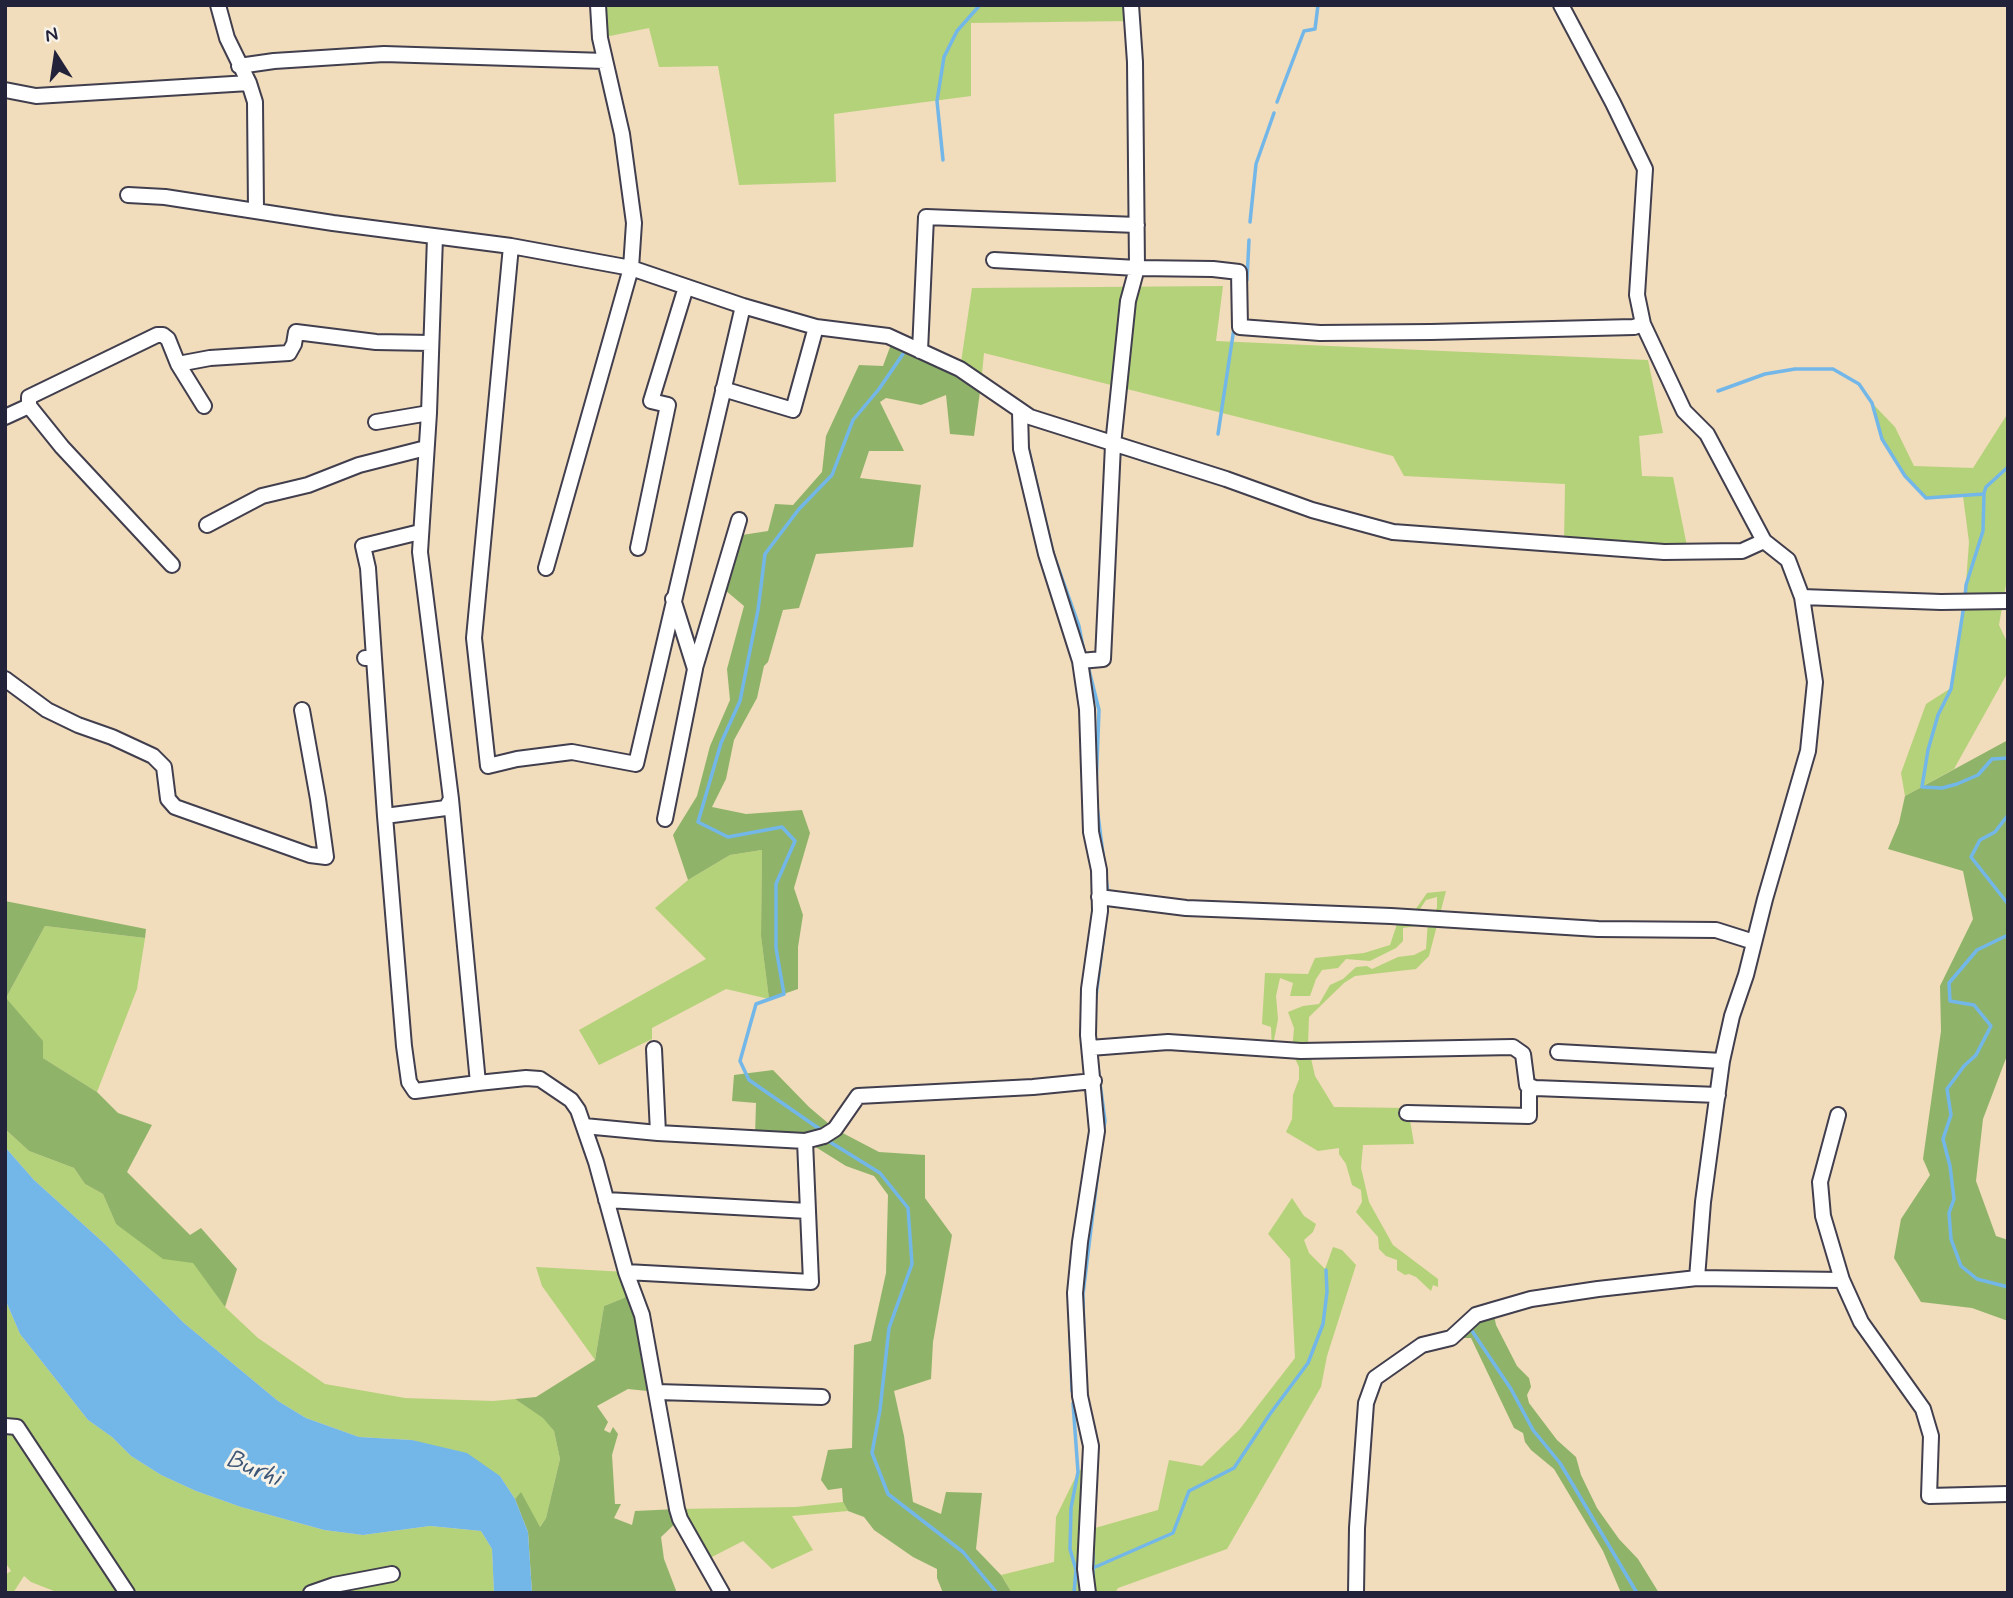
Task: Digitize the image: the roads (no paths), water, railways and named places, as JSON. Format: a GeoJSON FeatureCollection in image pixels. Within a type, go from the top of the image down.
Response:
{"type":"FeatureCollection","features":[{"type":"Feature","properties":{"kind":"street"},"geometry":{"type":"LineString","coordinates":[[218,5],[227,38],[250,83],[256,102],[256,210]]}},
{"type":"Feature","properties":{"kind":"street"},"geometry":{"type":"LineString","coordinates":[[546,568],[631,268],[634,223],[622,134],[600,38],[598,5]]}},
{"type":"Feature","properties":{"kind":"street"},"geometry":{"type":"LineString","coordinates":[[1080,661],[1103,659],[1112,445],[1128,301],[1138,268],[1135,62],[1131,5]]}},
{"type":"Feature","properties":{"kind":"street"},"geometry":{"type":"LineString","coordinates":[[1562,5],[1645,169],[1637,295],[1643,324],[1684,411],[1707,434],[1764,541],[1788,560],[1802,597],[1815,682],[1808,751],[1746,975],[1732,1016],[1722,1061],[1703,1202],[1697,1278]]}},
{"type":"Feature","properties":{"kind":"street"},"geometry":{"type":"LineString","coordinates":[[239,66],[384,54],[605,61]]}},
{"type":"Feature","properties":{"kind":"street"},"geometry":{"type":"LineString","coordinates":[[5,90],[36,96],[250,83]]}},
{"type":"Feature","properties":{"kind":"street"},"geometry":{"type":"LineString","coordinates":[[128,195],[165,197],[511,246],[631,268],[743,306],[816,327],[888,337],[960,369],[1020,412],[1312,510],[1393,532],[1664,552],[1742,551],[1764,541]]}},
{"type":"Feature","properties":{"kind":"street"},"geometry":{"type":"LineString","coordinates":[[920,351],[926,217],[1137,225]]}},
{"type":"Feature","properties":{"kind":"street"},"geometry":{"type":"LineString","coordinates":[[435,237],[429,413],[420,552],[452,799],[478,1083]]}},
{"type":"Feature","properties":{"kind":"street"},"geometry":{"type":"LineString","coordinates":[[511,246],[474,639],[488,766],[517,759],[572,752],[636,764],[743,306]]}},
{"type":"Feature","properties":{"kind":"street"},"geometry":{"type":"LineString","coordinates":[[994,260],[1240,272],[1240,327],[1320,333],[1634,327],[1643,324]]}},
{"type":"Feature","properties":{"kind":"street"},"geometry":{"type":"LineString","coordinates":[[638,548],[668,405],[651,401],[686,287]]}},
{"type":"Feature","properties":{"kind":"street"},"geometry":{"type":"LineString","coordinates":[[723,390],[793,410],[816,327]]}},
{"type":"Feature","properties":{"kind":"street"},"geometry":{"type":"LineString","coordinates":[[178,363],[210,358],[289,353],[296,332],[376,342],[430,342]]}},
{"type":"Feature","properties":{"kind":"street"},"geometry":{"type":"LineString","coordinates":[[173,565],[62,447],[29,406],[29,397],[157,335],[163,335],[204,406]]}},
{"type":"Feature","properties":{"kind":"street"},"geometry":{"type":"LineString","coordinates":[[5,417],[29,406]]}},
{"type":"Feature","properties":{"kind":"street"},"geometry":{"type":"LineString","coordinates":[[1020,412],[1021,449],[1046,554],[1080,661],[1087,709],[1088,803],[1099,870],[1100,911],[1089,989],[1090,1048],[1097,1131],[1075,1293],[1080,1396],[1091,1446],[1085,1569],[1088,1593]]}},
{"type":"Feature","properties":{"kind":"street"},"geometry":{"type":"LineString","coordinates":[[376,422],[429,413]]}},
{"type":"Feature","properties":{"kind":"street"},"geometry":{"type":"LineString","coordinates":[[207,525],[262,496],[308,485],[359,465],[426,448]]}},
{"type":"Feature","properties":{"kind":"street"},"geometry":{"type":"LineString","coordinates":[[665,819],[695,669],[739,520]]}},
{"type":"Feature","properties":{"kind":"street"},"geometry":{"type":"LineString","coordinates":[[421,532],[363,546],[368,568],[370,658],[409,1082],[415,1091],[526,1078],[540,1079],[571,1100],[584,1126],[626,1272],[642,1315],[675,1503],[680,1519],[722,1593]]}},
{"type":"Feature","properties":{"kind":"street"},"geometry":{"type":"LineString","coordinates":[[1802,597],[1941,602],[2008,601]]}},
{"type":"Feature","properties":{"kind":"street"},"geometry":{"type":"LineString","coordinates":[[673,598],[695,669]]}},
{"type":"Feature","properties":{"kind":"street"},"geometry":{"type":"LineString","coordinates":[[5,679],[47,710],[78,726],[112,737],[153,756],[164,767],[168,799],[175,807],[310,855],[326,858],[302,710]]}},
{"type":"Feature","properties":{"kind":"street"},"geometry":{"type":"LineString","coordinates":[[385,816],[446,808],[452,799]]}},
{"type":"Feature","properties":{"kind":"street"},"geometry":{"type":"LineString","coordinates":[[1100,897],[1186,908],[1404,917],[1598,929],[1716,930],[1754,942]]}},
{"type":"Feature","properties":{"kind":"street"},"geometry":{"type":"LineString","coordinates":[[1090,1048],[1168,1042],[1301,1051],[1513,1047],[1523,1054],[1527,1085],[1535,1088],[1718,1095]]}},
{"type":"Feature","properties":{"kind":"street"},"geometry":{"type":"LineString","coordinates":[[654,1049],[658,1133]]}},
{"type":"Feature","properties":{"kind":"street"},"geometry":{"type":"LineString","coordinates":[[1558,1052],[1722,1061]]}},
{"type":"Feature","properties":{"kind":"street"},"geometry":{"type":"LineString","coordinates":[[584,1126],[806,1141],[824,1136],[835,1129],[859,1096],[1033,1087],[1094,1081]]}},
{"type":"Feature","properties":{"kind":"street"},"geometry":{"type":"LineString","coordinates":[[1407,1113],[1529,1116],[1529,1092],[1535,1088]]}},
{"type":"Feature","properties":{"kind":"street"},"geometry":{"type":"LineString","coordinates":[[1838,1115],[1820,1182],[1823,1216],[1842,1280],[1861,1322],[1923,1409],[1931,1436],[1928,1496],[2008,1494]]}},
{"type":"Feature","properties":{"kind":"street"},"geometry":{"type":"LineString","coordinates":[[626,1272],[811,1282],[806,1141]]}},
{"type":"Feature","properties":{"kind":"street"},"geometry":{"type":"LineString","coordinates":[[606,1200],[808,1211]]}},
{"type":"Feature","properties":{"kind":"street"},"geometry":{"type":"LineString","coordinates":[[1356,1593],[1357,1528],[1366,1403],[1375,1377],[1422,1345],[1451,1338],[1476,1315],[1531,1299],[1697,1278],[1842,1280]]}},
{"type":"Feature","properties":{"kind":"street"},"geometry":{"type":"LineString","coordinates":[[657,1392],[822,1397]]}},
{"type":"Feature","properties":{"kind":"street"},"geometry":{"type":"LineString","coordinates":[[5,1426],[17,1427],[127,1593]]}},
{"type":"Feature","properties":{"kind":"street"},"geometry":{"type":"LineString","coordinates":[[311,1593],[334,1584],[392,1574]]}},
{"type":"Feature","properties":{"kind":"water","name":"Burhi"},"geometry":{"type":"Polygon","coordinates":[[[5,1147],[34,1180],[105,1244],[184,1323],[278,1401],[306,1418],[359,1437],[412,1440],[467,1453],[500,1476],[515,1499],[528,1532],[532,1593],[494,1593],[492,1549],[481,1531],[430,1526],[363,1535],[324,1530],[241,1507],[161,1475],[131,1456],[112,1437],[88,1420],[20,1334],[5,1299],[5,1147]]]}},
{"type":"Feature","properties":{"kind":"waterway"},"geometry":{"type":"LineString","coordinates":[[943,160],[937,101],[944,57],[957,31],[980,5]]}},
{"type":"Feature","properties":{"kind":"waterway"},"geometry":{"type":"LineString","coordinates":[[1277,102],[1304,31],[1315,29],[1318,5]]}},
{"type":"Feature","properties":{"kind":"waterway"},"geometry":{"type":"LineString","coordinates":[[1250,222],[1256,164],[1274,113]]}},
{"type":"Feature","properties":{"kind":"waterway"},"geometry":{"type":"LineString","coordinates":[[1247,280],[1249,240]]}},
{"type":"Feature","properties":{"kind":"waterway"},"geometry":{"type":"LineString","coordinates":[[1218,434],[1234,328]]}},
{"type":"Feature","properties":{"kind":"waterway"},"geometry":{"type":"LineString","coordinates":[[821,1130],[749,1080],[740,1061],[756,1004],[784,994],[776,948],[776,884],[795,841],[782,827],[728,837],[698,822],[721,743],[740,701],[758,610],[765,554],[799,509],[832,475],[853,420],[903,354]]}},
{"type":"Feature","properties":{"kind":"waterway"},"geometry":{"type":"LineString","coordinates":[[1718,391],[1765,374],[1795,369],[1833,369],[1859,384],[1872,403],[1882,439],[1905,476],[1926,498],[1984,494],[1983,531],[1966,585],[1965,598]]}},
{"type":"Feature","properties":{"kind":"waterway"},"geometry":{"type":"LineString","coordinates":[[1027,443],[1053,553],[1079,626],[1084,652]]}},
{"type":"Feature","properties":{"kind":"waterway"},"geometry":{"type":"LineString","coordinates":[[1142,460],[1156,464]]}},
{"type":"Feature","properties":{"kind":"waterway"},"geometry":{"type":"LineString","coordinates":[[1984,493],[1986,487],[2008,467]]}},
{"type":"Feature","properties":{"kind":"waterway"},"geometry":{"type":"LineString","coordinates":[[1964,605],[1951,689],[1938,715],[1928,750],[1922,787],[1942,788],[1957,784],[1978,775],[1992,759],[2008,758]]}},
{"type":"Feature","properties":{"kind":"waterway"},"geometry":{"type":"LineString","coordinates":[[1088,666],[1099,710],[1096,789]]}},
{"type":"Feature","properties":{"kind":"waterway"},"geometry":{"type":"LineString","coordinates":[[1097,807],[1108,893]]}},
{"type":"Feature","properties":{"kind":"waterway"},"geometry":{"type":"LineString","coordinates":[[2008,815],[1995,832],[1980,840],[1971,857],[2008,904]]}},
{"type":"Feature","properties":{"kind":"waterway"},"geometry":{"type":"LineString","coordinates":[[1095,1004],[1108,901]]}},
{"type":"Feature","properties":{"kind":"waterway"},"geometry":{"type":"LineString","coordinates":[[2008,935],[1977,950],[1949,983],[1950,1001],[1974,1005],[1991,1026],[1976,1055],[1947,1089],[1951,1115],[1943,1139],[1954,1199],[1949,1213],[1951,1239],[1961,1266],[1977,1279],[2008,1287]]}},
{"type":"Feature","properties":{"kind":"waterway"},"geometry":{"type":"LineString","coordinates":[[1097,1060],[1105,1121],[1103,1132]]}},
{"type":"Feature","properties":{"kind":"waterway"},"geometry":{"type":"LineString","coordinates":[[830,1142],[880,1173],[908,1208],[912,1264],[889,1328],[880,1410],[872,1453],[888,1494],[963,1552],[997,1593]]}},
{"type":"Feature","properties":{"kind":"waterway"},"geometry":{"type":"LineString","coordinates":[[1084,1345],[1083,1294],[1101,1147]]}},
{"type":"Feature","properties":{"kind":"waterway"},"geometry":{"type":"LineString","coordinates":[[1093,1568],[1173,1533],[1189,1491],[1234,1468],[1308,1363],[1323,1324],[1327,1292],[1326,1270]]}},
{"type":"Feature","properties":{"kind":"waterway"},"geometry":{"type":"LineString","coordinates":[[1472,1331],[1511,1389],[1533,1430],[1560,1463],[1637,1593]]}},
{"type":"Feature","properties":{"kind":"waterway"},"geometry":{"type":"LineString","coordinates":[[1070,1334],[1072,1391]]}},
{"type":"Feature","properties":{"kind":"waterway"},"geometry":{"type":"LineString","coordinates":[[1073,1403],[1078,1472],[1071,1508],[1070,1549],[1076,1570],[1074,1593]]}},
{"type":"Feature","properties":{"kind":"waterway"},"geometry":{"type":"LineString","coordinates":[[1093,1554],[1093,1581]]}}]}
